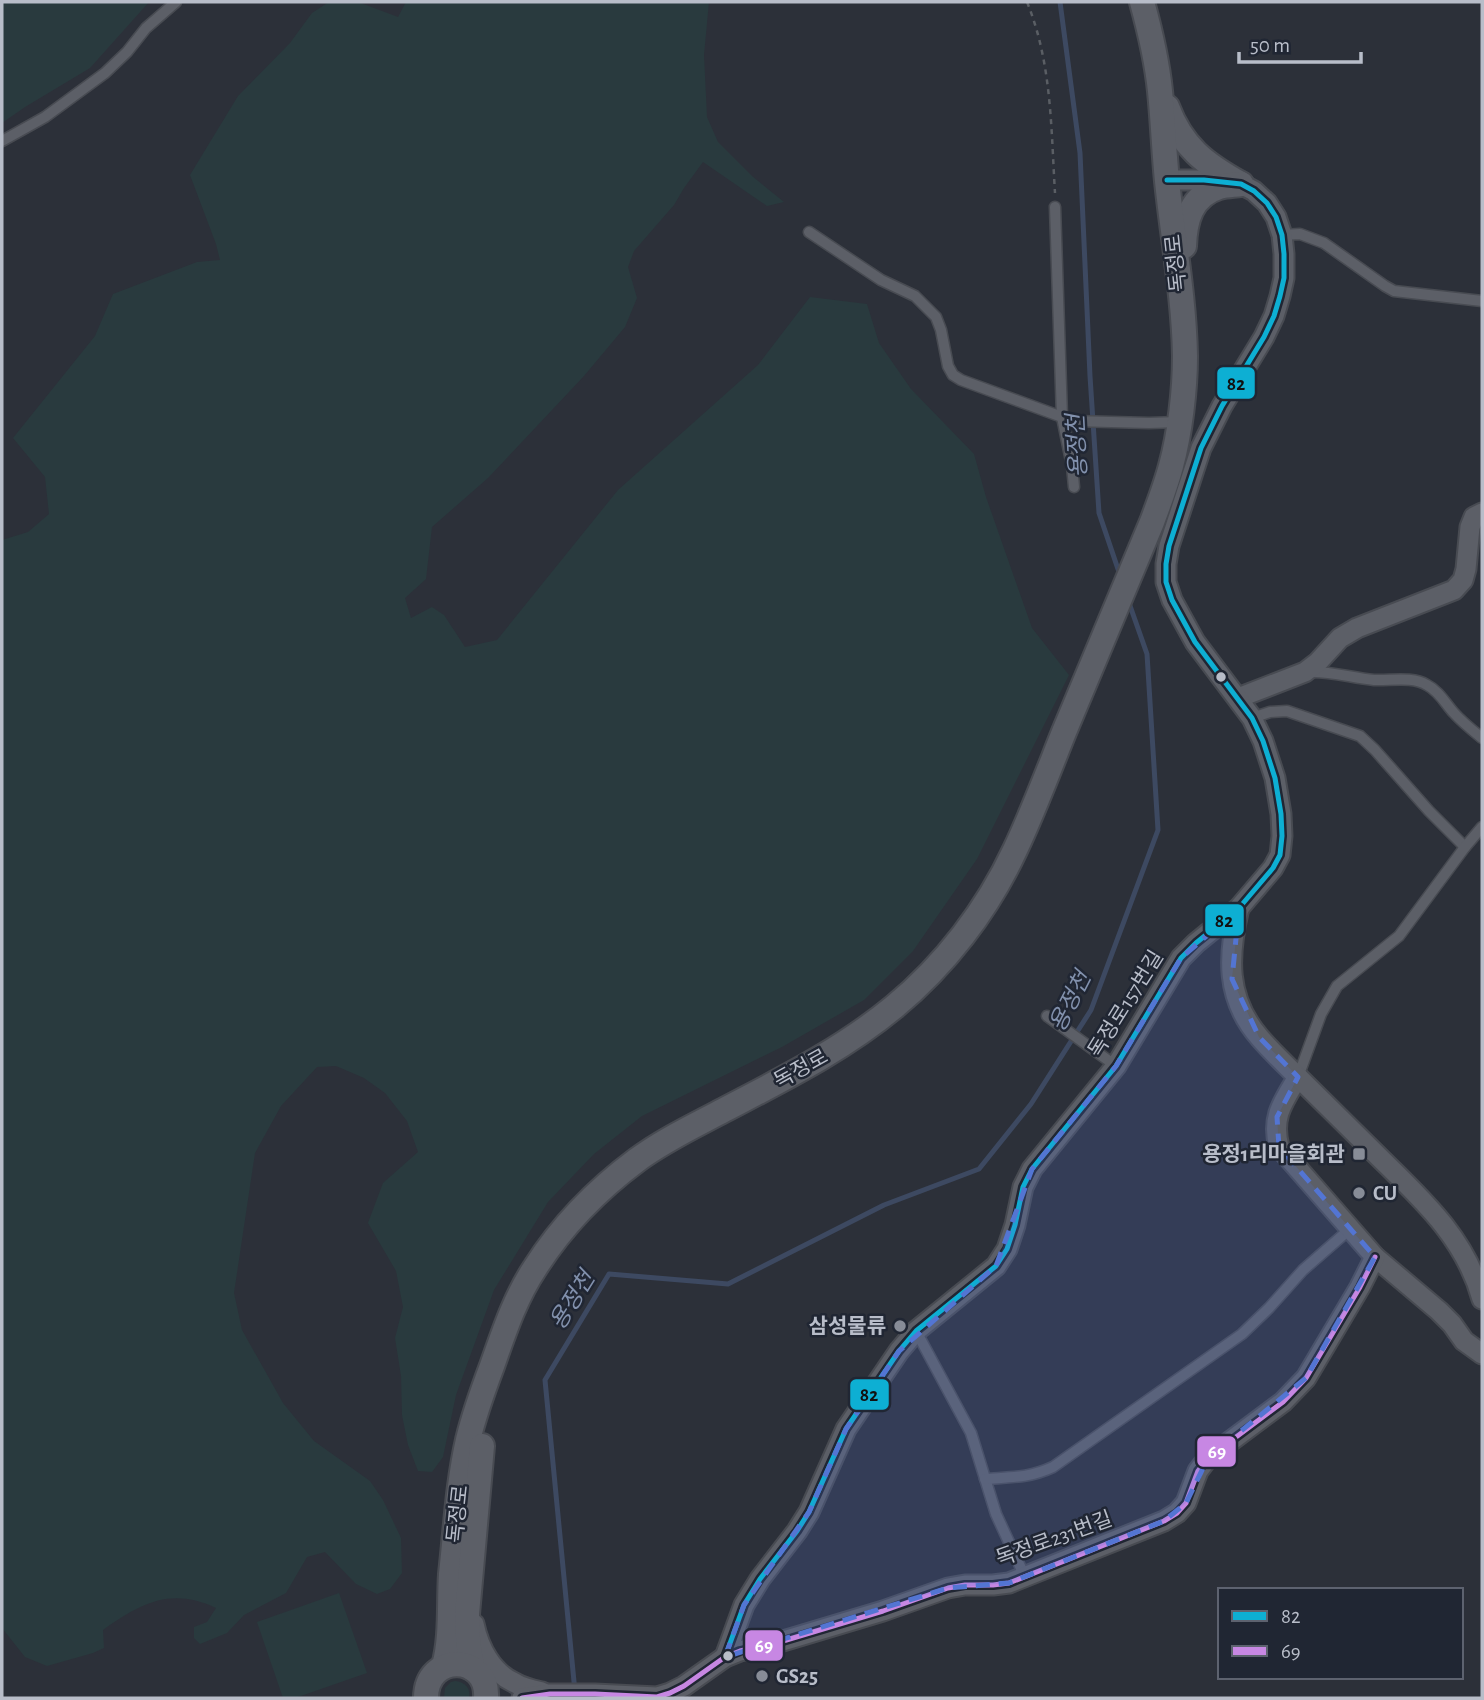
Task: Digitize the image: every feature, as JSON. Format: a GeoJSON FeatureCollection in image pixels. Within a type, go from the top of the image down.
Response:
{"type":"FeatureCollection","features":[{"type":"Feature","properties":{"kind":"street","name":"독정로"},"geometry":{"type":"LineString","coordinates":[[433,1682],[448,1652],[451,1576],[467,1444],[476,1410],[510,1314],[534,1269],[566,1226],[637,1160],[679,1134],[844,1045],[921,984],[967,931],[1014,852],[1152,522],[1171,466],[1179,422],[1185,358],[1183,324],[1160,88],[1142,2]]}},
{"type":"Feature","properties":{"kind":"street"},"geometry":{"type":"LineString","coordinates":[[1160,88],[1171,118],[1188,146],[1217,171],[1241,184]]}},
{"type":"Feature","properties":{"kind":"street"},"geometry":{"type":"LineString","coordinates":[[1167,180],[1241,184]]}},
{"type":"Feature","properties":{"kind":"street"},"geometry":{"type":"LineString","coordinates":[[1183,324],[1184,227],[1188,214],[1207,193],[1220,187],[1241,184]]}},
{"type":"Feature","properties":{"kind":"street","name":"독정로157번길"},"geometry":{"type":"LineString","coordinates":[[725,1657],[744,1605],[809,1512],[846,1429],[899,1351],[916,1331],[996,1266],[1007,1249],[1023,1187],[1032,1169],[1116,1066],[1181,958],[1239,908],[1273,868],[1280,855],[1281,814],[1275,778],[1263,741],[1252,718],[1195,642],[1166,582],[1169,546],[1201,448],[1222,406],[1264,337],[1280,296],[1284,254],[1276,217],[1267,203],[1241,184]]}},
{"type":"Feature","properties":{"kind":"street"},"geometry":{"type":"LineString","coordinates":[[1238,698],[1305,672],[1340,638],[1357,628],[1454,590],[1464,580],[1470,527],[1474,517],[1482,513]]}},
{"type":"Feature","properties":{"kind":"street"},"geometry":{"type":"LineString","coordinates":[[1239,908],[1233,933],[1232,979],[1246,1020],[1298,1077],[1439,1217],[1461,1247],[1482,1298]]}},
{"type":"Feature","properties":{"kind":"street"},"geometry":{"type":"LineString","coordinates":[[1298,1077],[1277,1117],[1279,1147],[1376,1257],[1439,1311],[1464,1341],[1482,1354]]}},
{"type":"Feature","properties":{"kind":"street","name":"독정로231번길"},"geometry":{"type":"LineString","coordinates":[[550,1694],[617,1697],[670,1693],[725,1657],[883,1611],[948,1588],[1009,1583],[1164,1521],[1186,1503],[1198,1471],[1208,1458],[1283,1402],[1306,1378],[1376,1257]]}},
{"type":"Feature","properties":{"kind":"street","name":"독정로"},"geometry":{"type":"LineString","coordinates":[[480,1681],[469,1653],[467,1635],[485,1412],[492,1365]]}},
{"type":"Feature","properties":{"kind":"street"},"geometry":{"type":"LineString","coordinates":[[469,1586],[474,1628],[480,1646],[490,1661],[513,1683],[550,1694]]}},
{"type":"Feature","properties":{"kind":"street"},"geometry":{"type":"LineString","coordinates":[[411,1698],[454,1664],[464,1665],[480,1681],[509,1690],[550,1694]]}},
{"type":"Feature","properties":{"kind":"street"},"geometry":{"type":"LineString","coordinates":[[522,1698],[550,1694]]}},
{"type":"Feature","properties":{"kind":"lane"},"geometry":{"type":"LineString","coordinates":[[2,141],[45,117],[105,73],[127,52],[146,28],[176,2]]}},
{"type":"Feature","properties":{"kind":"lane"},"geometry":{"type":"LineString","coordinates":[[1055,207],[1062,417],[1074,486]]}},
{"type":"Feature","properties":{"kind":"lane"},"geometry":{"type":"LineString","coordinates":[[809,232],[881,280],[915,296],[936,317],[948,366],[953,375],[961,380],[1073,421],[1179,422]]}},
{"type":"Feature","properties":{"kind":"lane"},"geometry":{"type":"LineString","coordinates":[[1282,235],[1300,234],[1324,243],[1394,291],[1482,301]]}},
{"type":"Feature","properties":{"kind":"lane"},"geometry":{"type":"LineString","coordinates":[[1305,672],[1323,671],[1357,678],[1411,680],[1427,684],[1440,695],[1452,712],[1482,738]]}},
{"type":"Feature","properties":{"kind":"lane"},"geometry":{"type":"LineString","coordinates":[[1252,718],[1270,712],[1287,711],[1360,736],[1465,847]]}},
{"type":"Feature","properties":{"kind":"lane"},"geometry":{"type":"LineString","coordinates":[[1298,1077],[1321,1014],[1337,986],[1399,936],[1482,827]]}},
{"type":"Feature","properties":{"kind":"lane"},"geometry":{"type":"LineString","coordinates":[[1047,1016],[1116,1066]]}},
{"type":"Feature","properties":{"kind":"lane"},"geometry":{"type":"LineString","coordinates":[[985,1479],[1038,1474],[1053,1466],[1242,1334],[1303,1270],[1350,1229]]}},
{"type":"Feature","properties":{"kind":"lane"},"geometry":{"type":"LineString","coordinates":[[916,1331],[971,1433],[996,1514],[1025,1577]]}},
{"type":"Feature","properties":{"kind":"path"},"geometry":{"type":"LineString","coordinates":[[1027,2],[1039,35],[1046,70],[1055,207]]}},
{"type":"Feature","properties":{"kind":"highlighted area"},"geometry":{"type":"Polygon","coordinates":[[[1239,908],[1232,979],[1259,1037],[1298,1077],[1277,1117],[1279,1147],[1375,1257],[1306,1378],[1208,1458],[1186,1503],[1164,1521],[1009,1583],[948,1588],[725,1657],[744,1605],[809,1512],[846,1429],[899,1351],[996,1266],[1032,1169],[1116,1066],[1181,958],[1239,908]]]}},
{"type":"Feature","properties":{"kind":"shaded area"},"geometry":{"type":"Polygon","coordinates":[[[2,2],[149,2],[90,68],[2,123],[2,2]]]}},
{"type":"Feature","properties":{"kind":"shaded area"},"geometry":{"type":"Polygon","coordinates":[[[329,2],[358,2],[398,17],[406,2],[709,2],[704,55],[707,117],[718,142],[752,176],[784,202],[767,206],[703,162],[674,205],[634,251],[628,267],[637,298],[625,327],[584,376],[488,478],[432,527],[426,579],[405,598],[411,618],[432,607],[444,615],[465,647],[497,640],[618,490],[758,365],[810,297],[867,304],[879,343],[911,389],[974,454],[986,497],[1032,628],[1069,675],[977,859],[913,951],[864,1000],[782,1047],[642,1116],[594,1154],[548,1202],[494,1290],[456,1395],[443,1457],[432,1472],[418,1471],[408,1445],[402,1415],[401,1376],[395,1338],[403,1307],[396,1271],[368,1223],[383,1183],[418,1152],[407,1121],[385,1093],[364,1078],[336,1066],[317,1067],[281,1106],[255,1153],[234,1293],[242,1330],[283,1403],[314,1441],[370,1481],[383,1500],[401,1538],[402,1573],[390,1589],[377,1594],[356,1584],[325,1552],[307,1557],[286,1593],[244,1615],[227,1633],[200,1644],[194,1638],[194,1627],[207,1622],[216,1608],[185,1599],[157,1601],[130,1612],[103,1630],[104,1648],[47,1666],[25,1657],[2,1628],[2,540],[28,532],[49,514],[45,477],[13,438],[95,336],[113,294],[197,262],[220,260],[190,175],[238,96],[290,43],[312,13],[329,2]]]}},
{"type":"Feature","properties":{"kind":"shaded area"},"geometry":{"type":"Polygon","coordinates":[[[339,1593],[367,1673],[295,1698],[283,1698],[257,1622],[339,1593]]]}},
{"type":"Feature","properties":{"kind":"shaded area"},"geometry":{"type":"Polygon","coordinates":[[[455,1681],[466,1686],[469,1698],[444,1698],[445,1688],[455,1681]]]}},
{"type":"Feature","properties":{"kind":"waterway","name":"용정천"},"geometry":{"type":"LineString","coordinates":[[1060,2],[1080,153],[1099,513],[1121,578]]}},
{"type":"Feature","properties":{"kind":"waterway","name":"용정천"},"geometry":{"type":"LineString","coordinates":[[575,1692],[545,1380],[609,1274],[728,1284],[884,1205],[979,1169],[1031,1104],[1091,1010],[1158,830],[1147,654],[1128,600]]}},
{"type":"Feature","properties":{"kind":"transit line","name":"82"},"geometry":{"type":"LineString","coordinates":[[725,1657],[744,1605],[809,1512],[846,1429],[899,1351],[916,1331],[996,1266],[1007,1249],[1023,1187],[1032,1169],[1116,1066],[1181,958],[1239,908],[1273,868],[1280,855],[1281,814],[1275,778],[1263,741],[1252,718],[1195,642],[1172,600],[1166,582],[1166,564],[1169,546],[1201,448],[1274,316],[1284,278],[1282,235],[1276,217],[1267,203],[1241,184],[1167,180]]}},
{"type":"Feature","properties":{"kind":"transit line","name":"69"},"geometry":{"type":"LineString","coordinates":[[522,1698],[550,1694],[657,1697],[684,1686],[725,1657],[740,1651],[883,1611],[948,1588],[1009,1583],[1164,1521],[1186,1503],[1198,1471],[1208,1458],[1283,1402],[1306,1378],[1375,1257]]}},
{"type":"Feature","properties":{"kind":"place","name":"용정1리마을회관"},"geometry":{"type":"Point","coordinates":[1359,1154]}},
{"type":"Feature","properties":{"kind":"place","name":"CU"},"geometry":{"type":"Point","coordinates":[1359,1193]}},
{"type":"Feature","properties":{"kind":"place","name":"삼성물류"},"geometry":{"type":"Point","coordinates":[900,1326]}},
{"type":"Feature","properties":{"kind":"place","name":"GS25"},"geometry":{"type":"Point","coordinates":[762,1676]}}]}
